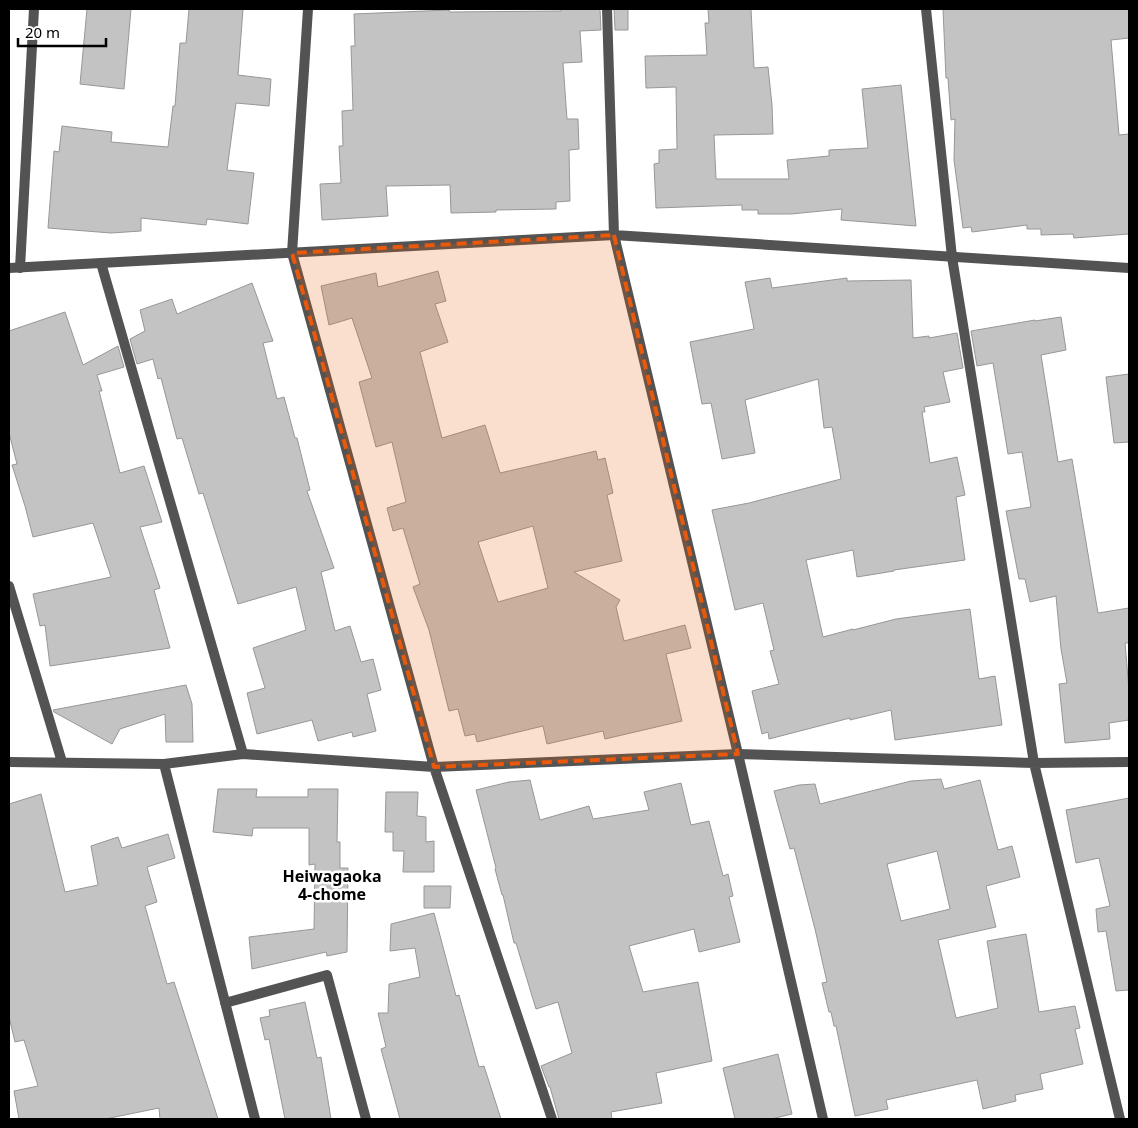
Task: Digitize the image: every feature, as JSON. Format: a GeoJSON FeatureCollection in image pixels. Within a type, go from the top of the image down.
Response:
{"type":"FeatureCollection","features":[{"type":"Feature","properties":{"kind":"street"},"geometry":{"type":"LineString","coordinates":[[20,268],[34,9]]}},
{"type":"Feature","properties":{"kind":"street"},"geometry":{"type":"LineString","coordinates":[[308,9],[292,253],[434,767],[552,1119]]}},
{"type":"Feature","properties":{"kind":"street"},"geometry":{"type":"LineString","coordinates":[[607,9],[614,235],[823,1119]]}},
{"type":"Feature","properties":{"kind":"street"},"geometry":{"type":"LineString","coordinates":[[926,9],[952,257],[1034,763],[1120,1119]]}},
{"type":"Feature","properties":{"kind":"street"},"geometry":{"type":"LineString","coordinates":[[9,268],[614,235],[1129,268]]}},
{"type":"Feature","properties":{"kind":"street"},"geometry":{"type":"LineString","coordinates":[[101,263],[242,754]]}},
{"type":"Feature","properties":{"kind":"street"},"geometry":{"type":"LineString","coordinates":[[9,586],[62,762]]}},
{"type":"Feature","properties":{"kind":"street"},"geometry":{"type":"LineString","coordinates":[[9,762],[164,764],[242,754],[434,767],[738,754],[1034,763],[1129,762]]}},
{"type":"Feature","properties":{"kind":"street"},"geometry":{"type":"LineString","coordinates":[[164,764],[255,1119]]}},
{"type":"Feature","properties":{"kind":"street"},"geometry":{"type":"LineString","coordinates":[[225,1003],[327,975],[366,1119]]}},
{"type":"Feature","properties":{"kind":"street"},"geometry":{"type":"LineString","coordinates":[[1113,1119],[1129,1118]]}},
{"type":"Feature","properties":{"kind":"highlighted area"},"geometry":{"type":"Polygon","coordinates":[[[614,235],[738,754],[434,767],[292,253],[614,235]]]}},
{"type":"Feature","properties":{"kind":"building"},"geometry":{"type":"Polygon","coordinates":[[[87,9],[131,9],[124,89],[80,84],[87,9]]]}},
{"type":"Feature","properties":{"kind":"building"},"geometry":{"type":"Polygon","coordinates":[[[189,9],[243,9],[238,75],[271,79],[269,106],[236,103],[227,170],[254,173],[248,224],[207,219],[206,225],[141,218],[141,231],[111,233],[48,228],[54,151],[59,152],[62,126],[112,132],[111,142],[168,147],[173,106],[175,106],[180,43],[186,43],[189,9]]]}},
{"type":"Feature","properties":{"kind":"building"},"geometry":{"type":"Polygon","coordinates":[[[561,9],[600,9],[601,30],[580,31],[582,62],[563,63],[567,119],[578,119],[579,149],[569,150],[570,201],[556,202],[556,209],[451,213],[450,185],[386,186],[388,216],[322,220],[320,184],[341,183],[339,146],[343,146],[342,111],[353,110],[351,46],[355,46],[354,14],[449,10],[450,12],[561,11],[561,9]]]}},
{"type":"Feature","properties":{"kind":"building"},"geometry":{"type":"Polygon","coordinates":[[[614,9],[628,9],[628,30],[615,30],[614,9]]]}},
{"type":"Feature","properties":{"kind":"building"},"geometry":{"type":"Polygon","coordinates":[[[708,9],[751,9],[754,68],[768,67],[772,105],[773,134],[714,135],[716,179],[789,179],[787,160],[829,156],[829,150],[868,148],[862,89],[901,85],[916,226],[841,220],[842,209],[791,214],[758,214],[758,210],[742,210],[742,205],[656,208],[654,164],[659,163],[659,150],[677,149],[676,87],[646,88],[645,56],[707,55],[705,23],[709,23],[708,9]]]}},
{"type":"Feature","properties":{"kind":"building"},"geometry":{"type":"Polygon","coordinates":[[[943,9],[1129,9],[1129,38],[1111,40],[1119,135],[1129,134],[1129,234],[1074,238],[1073,234],[1041,235],[1041,229],[1027,229],[1027,225],[972,232],[971,227],[963,228],[954,160],[955,119],[951,120],[948,78],[946,78],[943,9]]]}},
{"type":"Feature","properties":{"kind":"building"},"geometry":{"type":"Polygon","coordinates":[[[438,271],[446,301],[435,304],[448,342],[420,352],[442,438],[485,425],[500,473],[596,451],[598,460],[605,458],[613,493],[607,495],[622,561],[574,572],[620,600],[616,607],[624,641],[685,625],[691,648],[666,654],[682,721],[605,739],[603,731],[547,744],[543,726],[477,742],[475,734],[465,736],[458,709],[449,711],[429,630],[413,587],[420,584],[403,528],[393,531],[387,508],[406,502],[392,442],[376,447],[359,382],[372,378],[352,318],[329,325],[321,286],[376,273],[378,287],[438,271]],[[533,526],[478,542],[498,602],[548,588],[533,526]]]}},
{"type":"Feature","properties":{"kind":"building"},"geometry":{"type":"Polygon","coordinates":[[[770,278],[772,288],[847,278],[847,281],[911,280],[913,338],[929,336],[929,338],[957,333],[963,368],[943,372],[950,402],[924,407],[925,412],[922,412],[930,463],[957,457],[965,495],[956,497],[965,560],[857,577],[853,550],[806,560],[823,637],[896,619],[970,609],[979,679],[995,676],[1002,725],[895,740],[891,710],[850,720],[850,718],[769,739],[768,732],[762,734],[752,691],[779,684],[770,651],[774,650],[763,603],[735,610],[712,510],[749,503],[841,479],[832,427],[824,428],[818,379],[745,400],[755,453],[722,459],[711,403],[702,404],[690,342],[754,329],[745,282],[770,278]]]}},
{"type":"Feature","properties":{"kind":"building"},"geometry":{"type":"Polygon","coordinates":[[[252,283],[273,341],[263,343],[277,399],[284,397],[310,490],[307,491],[334,568],[321,572],[335,631],[350,626],[361,662],[373,659],[381,690],[367,694],[376,731],[353,737],[352,732],[318,741],[312,720],[257,734],[247,693],[265,688],[253,648],[306,630],[296,587],[238,604],[203,493],[199,494],[182,438],[177,439],[161,378],[158,379],[153,359],[137,364],[130,339],[145,331],[140,310],[172,299],[177,314],[252,283]]]}},
{"type":"Feature","properties":{"kind":"building"},"geometry":{"type":"Polygon","coordinates":[[[65,312],[83,365],[118,346],[124,367],[97,375],[102,391],[99,391],[120,473],[144,466],[162,522],[140,527],[160,588],[154,590],[170,648],[50,666],[45,625],[40,626],[33,594],[111,577],[93,523],[33,537],[12,465],[17,464],[9,433],[9,331],[65,312]]]}},
{"type":"Feature","properties":{"kind":"building"},"geometry":{"type":"Polygon","coordinates":[[[1061,317],[1066,350],[1041,355],[1058,462],[1072,459],[1098,613],[1129,608],[1129,643],[1125,643],[1129,690],[1129,720],[1109,723],[1110,739],[1065,743],[1059,684],[1067,683],[1061,649],[1056,596],[1030,602],[1025,579],[1019,579],[1006,511],[1031,507],[1022,452],[1008,454],[993,363],[977,366],[971,331],[1061,317]]]}},
{"type":"Feature","properties":{"kind":"building"},"geometry":{"type":"Polygon","coordinates":[[[1129,374],[1129,442],[1114,443],[1106,377],[1129,374]]]}},
{"type":"Feature","properties":{"kind":"building"},"geometry":{"type":"Polygon","coordinates":[[[186,685],[192,704],[193,742],[166,742],[165,714],[120,729],[112,744],[53,710],[186,685]]]}},
{"type":"Feature","properties":{"kind":"building"},"geometry":{"type":"Polygon","coordinates":[[[941,779],[944,789],[980,780],[998,850],[1012,846],[1020,877],[986,886],[996,927],[938,940],[956,1018],[998,1008],[987,941],[1026,934],[1039,1012],[1075,1006],[1080,1028],[1075,1029],[1083,1064],[1040,1074],[1043,1089],[1015,1095],[1016,1101],[983,1109],[977,1080],[886,1100],[888,1109],[855,1116],[836,1026],[834,1026],[831,1012],[829,1012],[822,983],[827,982],[815,929],[794,848],[790,849],[774,791],[799,785],[815,784],[820,804],[911,781],[941,779]],[[937,851],[887,864],[901,921],[950,909],[937,851]]]}},
{"type":"Feature","properties":{"kind":"building"},"geometry":{"type":"Polygon","coordinates":[[[530,780],[540,820],[589,806],[593,819],[649,810],[644,792],[681,783],[691,825],[709,821],[723,876],[728,874],[733,896],[729,897],[740,942],[699,952],[694,929],[629,946],[643,992],[698,982],[712,1061],[656,1073],[662,1103],[611,1112],[612,1119],[559,1119],[550,1087],[541,1066],[572,1053],[558,1002],[536,1009],[516,943],[514,943],[476,790],[509,782],[530,780]]]}},
{"type":"Feature","properties":{"kind":"building"},"geometry":{"type":"Polygon","coordinates":[[[218,789],[257,789],[256,797],[308,797],[308,789],[338,789],[337,842],[340,842],[340,868],[348,868],[347,952],[327,956],[326,952],[252,969],[249,937],[314,929],[315,864],[309,865],[309,828],[253,828],[252,836],[213,832],[218,789]]]}},
{"type":"Feature","properties":{"kind":"building"},"geometry":{"type":"Polygon","coordinates":[[[386,792],[418,792],[417,816],[426,817],[426,842],[434,841],[434,872],[403,872],[404,851],[393,851],[393,832],[385,832],[386,792]]]}},
{"type":"Feature","properties":{"kind":"building"},"geometry":{"type":"Polygon","coordinates":[[[41,794],[65,892],[98,885],[91,846],[118,837],[122,848],[168,834],[175,858],[147,867],[157,902],[145,906],[167,984],[174,982],[218,1119],[160,1119],[159,1108],[105,1119],[19,1119],[14,1091],[38,1086],[24,1040],[15,1042],[9,1017],[9,804],[41,794]]]}},
{"type":"Feature","properties":{"kind":"building"},"geometry":{"type":"Polygon","coordinates":[[[1129,798],[1129,990],[1116,991],[1106,931],[1098,932],[1096,909],[1110,906],[1099,858],[1076,863],[1066,810],[1129,798]]]}},
{"type":"Feature","properties":{"kind":"building"},"geometry":{"type":"Polygon","coordinates":[[[424,886],[451,886],[450,908],[424,908],[424,886]]]}},
{"type":"Feature","properties":{"kind":"building"},"geometry":{"type":"Polygon","coordinates":[[[434,913],[456,996],[459,995],[479,1067],[484,1066],[501,1119],[400,1119],[381,1049],[386,1047],[378,1013],[388,1013],[389,984],[420,977],[415,948],[390,951],[391,924],[434,913]]]}},
{"type":"Feature","properties":{"kind":"building"},"geometry":{"type":"Polygon","coordinates":[[[305,1002],[317,1058],[321,1057],[331,1119],[285,1119],[269,1039],[265,1040],[260,1018],[270,1016],[269,1010],[305,1002]]]}},
{"type":"Feature","properties":{"kind":"building"},"geometry":{"type":"Polygon","coordinates":[[[778,1054],[792,1114],[771,1119],[735,1119],[723,1068],[778,1054]]]}},
{"type":"Feature","properties":{"kind":"district","name":"Heiwagaoka 4-chome"},"geometry":{"type":"Point","coordinates":[332,885]}}]}
